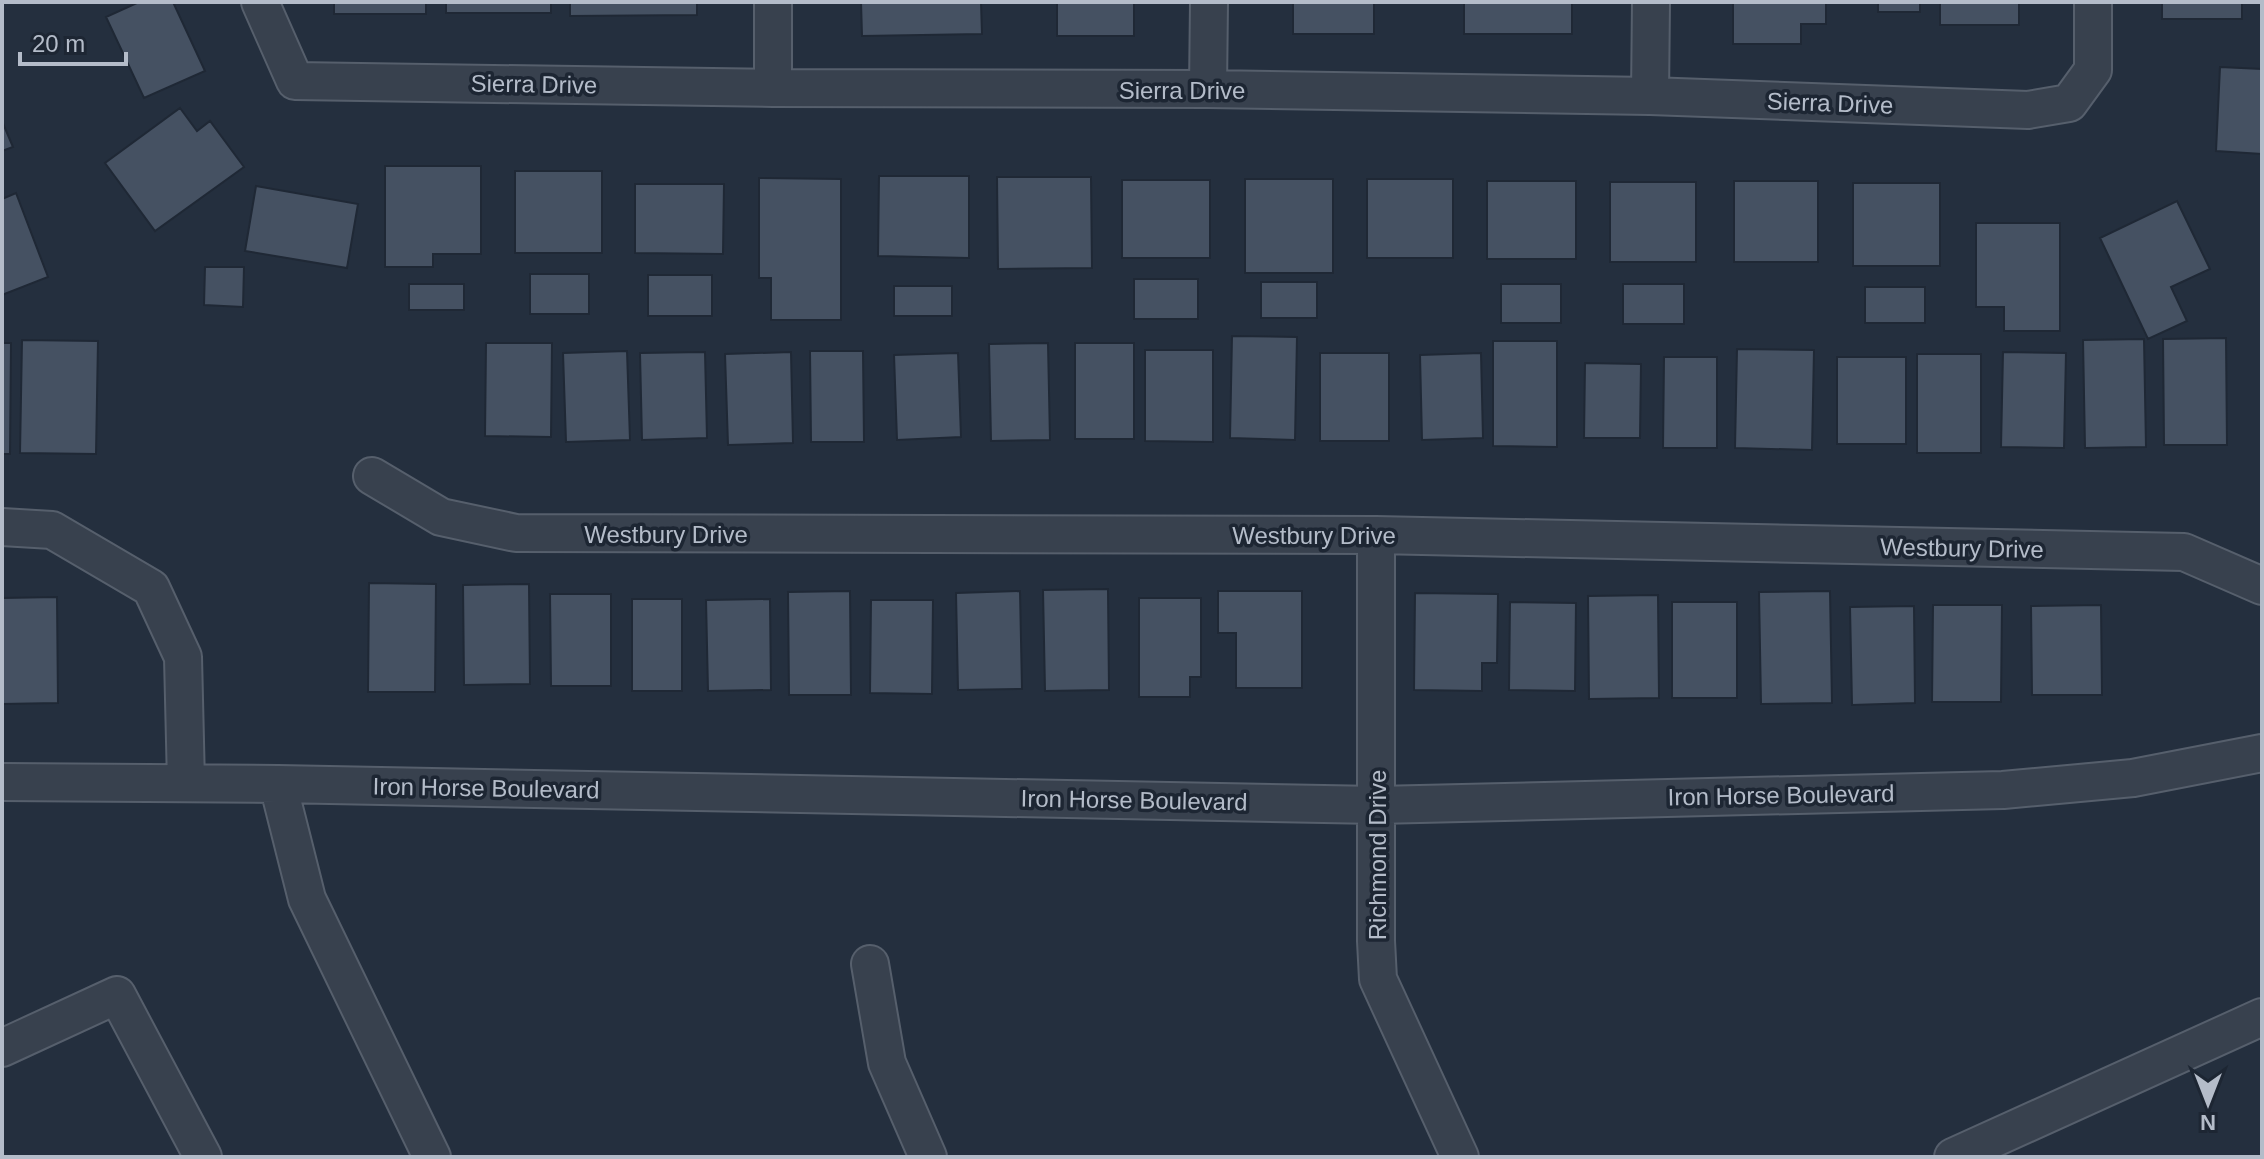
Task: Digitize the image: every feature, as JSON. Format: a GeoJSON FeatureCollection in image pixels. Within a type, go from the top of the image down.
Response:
{"type":"FeatureCollection","features":[{"type":"Feature","properties":{"kind":"street","name":"Sierra Drive"},"geometry":{"type":"LineString","coordinates":[[260,2],[295,81],[1650,96],[2028,110],[2069,103],[2093,70],[2093,2]]}},
{"type":"Feature","properties":{"kind":"street"},"geometry":{"type":"LineString","coordinates":[[773,2],[773,88]]}},
{"type":"Feature","properties":{"kind":"street"},"geometry":{"type":"LineString","coordinates":[[1208,89],[1209,2]]}},
{"type":"Feature","properties":{"kind":"street"},"geometry":{"type":"LineString","coordinates":[[1650,96],[1651,2]]}},
{"type":"Feature","properties":{"kind":"street","name":"Westbury Drive"},"geometry":{"type":"LineString","coordinates":[[372,476],[441,517],[516,533],[1376,535],[2184,552],[2262,586]]}},
{"type":"Feature","properties":{"kind":"street"},"geometry":{"type":"LineString","coordinates":[[2,527],[52,530],[151,588],[183,657],[186,783]]}},
{"type":"Feature","properties":{"kind":"street","name":"Richmond Drive"},"geometry":{"type":"LineString","coordinates":[[1376,535],[1378,979],[1460,1157]]}},
{"type":"Feature","properties":{"kind":"street","name":"Iron Horse Boulevard"},"geometry":{"type":"LineString","coordinates":[[2,782],[278,784],[1377,805],[2003,790],[2133,778],[2262,753]]}},
{"type":"Feature","properties":{"kind":"street"},"geometry":{"type":"LineString","coordinates":[[278,784],[307,899],[432,1157]]}},
{"type":"Feature","properties":{"kind":"street"},"geometry":{"type":"LineString","coordinates":[[870,964],[887,1063],[928,1157]]}},
{"type":"Feature","properties":{"kind":"street"},"geometry":{"type":"LineString","coordinates":[[2,1048],[117,995],[203,1157]]}},
{"type":"Feature","properties":{"kind":"street"},"geometry":{"type":"LineString","coordinates":[[1953,1157],[2262,1017]]}},
{"type":"Feature","properties":{"kind":"building"},"geometry":{"type":"Polygon","coordinates":[[[139,2],[173,2],[205,71],[144,98],[106,17],[139,2]]]}},
{"type":"Feature","properties":{"kind":"building"},"geometry":{"type":"Polygon","coordinates":[[[334,2],[426,2],[426,14],[334,14],[334,2]]]}},
{"type":"Feature","properties":{"kind":"building"},"geometry":{"type":"Polygon","coordinates":[[[446,2],[551,2],[551,13],[446,13],[446,2]]]}},
{"type":"Feature","properties":{"kind":"building"},"geometry":{"type":"Polygon","coordinates":[[[570,2],[697,2],[697,15],[570,16],[570,2]]]}},
{"type":"Feature","properties":{"kind":"building"},"geometry":{"type":"Polygon","coordinates":[[[861,2],[981,2],[982,34],[862,36],[861,2]]]}},
{"type":"Feature","properties":{"kind":"building"},"geometry":{"type":"Polygon","coordinates":[[[1057,2],[1134,2],[1134,36],[1057,36],[1057,2]]]}},
{"type":"Feature","properties":{"kind":"building"},"geometry":{"type":"Polygon","coordinates":[[[1293,2],[1374,2],[1374,34],[1293,34],[1293,2]]]}},
{"type":"Feature","properties":{"kind":"building"},"geometry":{"type":"Polygon","coordinates":[[[1464,2],[1572,2],[1572,34],[1464,34],[1464,2]]]}},
{"type":"Feature","properties":{"kind":"building"},"geometry":{"type":"Polygon","coordinates":[[[1733,2],[1826,2],[1826,24],[1801,24],[1801,44],[1733,44],[1733,2]]]}},
{"type":"Feature","properties":{"kind":"building"},"geometry":{"type":"Polygon","coordinates":[[[1878,2],[1920,2],[1920,12],[1878,12],[1878,2]]]}},
{"type":"Feature","properties":{"kind":"building"},"geometry":{"type":"Polygon","coordinates":[[[1940,2],[2019,2],[2019,25],[1940,25],[1940,2]]]}},
{"type":"Feature","properties":{"kind":"building"},"geometry":{"type":"Polygon","coordinates":[[[2162,2],[2242,2],[2242,19],[2162,19],[2162,2]]]}},
{"type":"Feature","properties":{"kind":"building"},"geometry":{"type":"Polygon","coordinates":[[[2220,67],[2262,69],[2262,154],[2216,151],[2220,67]]]}},
{"type":"Feature","properties":{"kind":"building"},"geometry":{"type":"Polygon","coordinates":[[[180,108],[197,131],[210,121],[244,167],[155,231],[105,163],[180,108]]]}},
{"type":"Feature","properties":{"kind":"building"},"geometry":{"type":"Polygon","coordinates":[[[2,121],[13,147],[2,151],[2,121]]]}},
{"type":"Feature","properties":{"kind":"building"},"geometry":{"type":"Polygon","coordinates":[[[385,166],[481,166],[481,254],[433,254],[433,267],[385,267],[385,166]]]}},
{"type":"Feature","properties":{"kind":"building"},"geometry":{"type":"Polygon","coordinates":[[[515,171],[602,171],[602,253],[515,253],[515,171]]]}},
{"type":"Feature","properties":{"kind":"building"},"geometry":{"type":"Polygon","coordinates":[[[879,176],[969,176],[969,258],[878,256],[879,176]]]}},
{"type":"Feature","properties":{"kind":"building"},"geometry":{"type":"Polygon","coordinates":[[[997,177],[1091,177],[1092,268],[998,269],[997,177]]]}},
{"type":"Feature","properties":{"kind":"building"},"geometry":{"type":"Polygon","coordinates":[[[759,178],[841,179],[841,320],[771,320],[771,278],[759,278],[759,178]]]}},
{"type":"Feature","properties":{"kind":"building"},"geometry":{"type":"Polygon","coordinates":[[[1245,179],[1333,179],[1333,273],[1245,273],[1245,179]]]}},
{"type":"Feature","properties":{"kind":"building"},"geometry":{"type":"Polygon","coordinates":[[[1367,179],[1453,179],[1453,258],[1367,258],[1367,179]]]}},
{"type":"Feature","properties":{"kind":"building"},"geometry":{"type":"Polygon","coordinates":[[[1122,180],[1210,180],[1210,258],[1122,258],[1122,180]]]}},
{"type":"Feature","properties":{"kind":"building"},"geometry":{"type":"Polygon","coordinates":[[[1487,181],[1576,181],[1576,259],[1487,259],[1487,181]]]}},
{"type":"Feature","properties":{"kind":"building"},"geometry":{"type":"Polygon","coordinates":[[[1734,181],[1818,181],[1818,262],[1734,262],[1734,181]]]}},
{"type":"Feature","properties":{"kind":"building"},"geometry":{"type":"Polygon","coordinates":[[[1610,182],[1696,182],[1696,262],[1610,262],[1610,182]]]}},
{"type":"Feature","properties":{"kind":"building"},"geometry":{"type":"Polygon","coordinates":[[[1853,183],[1940,183],[1940,266],[1853,266],[1853,183]]]}},
{"type":"Feature","properties":{"kind":"building"},"geometry":{"type":"Polygon","coordinates":[[[635,184],[724,184],[723,254],[635,253],[635,184]]]}},
{"type":"Feature","properties":{"kind":"building"},"geometry":{"type":"Polygon","coordinates":[[[256,186],[358,204],[347,268],[245,251],[256,186]]]}},
{"type":"Feature","properties":{"kind":"building"},"geometry":{"type":"Polygon","coordinates":[[[16,193],[48,277],[2,295],[2,199],[16,193]]]}},
{"type":"Feature","properties":{"kind":"building"},"geometry":{"type":"Polygon","coordinates":[[[2177,201],[2210,269],[2171,287],[2187,321],[2148,339],[2100,238],[2177,201]]]}},
{"type":"Feature","properties":{"kind":"building"},"geometry":{"type":"Polygon","coordinates":[[[1976,223],[2060,223],[2060,331],[2004,331],[2004,307],[1976,307],[1976,223]]]}},
{"type":"Feature","properties":{"kind":"building"},"geometry":{"type":"Polygon","coordinates":[[[205,267],[244,267],[243,307],[204,305],[205,267]]]}},
{"type":"Feature","properties":{"kind":"building"},"geometry":{"type":"Polygon","coordinates":[[[530,274],[589,274],[589,314],[530,314],[530,274]]]}},
{"type":"Feature","properties":{"kind":"building"},"geometry":{"type":"Polygon","coordinates":[[[648,275],[712,275],[712,316],[648,316],[648,275]]]}},
{"type":"Feature","properties":{"kind":"building"},"geometry":{"type":"Polygon","coordinates":[[[1134,279],[1198,279],[1198,319],[1134,319],[1134,279]]]}},
{"type":"Feature","properties":{"kind":"building"},"geometry":{"type":"Polygon","coordinates":[[[1261,282],[1317,282],[1317,318],[1261,318],[1261,282]]]}},
{"type":"Feature","properties":{"kind":"building"},"geometry":{"type":"Polygon","coordinates":[[[409,284],[464,284],[464,310],[409,310],[409,284]]]}},
{"type":"Feature","properties":{"kind":"building"},"geometry":{"type":"Polygon","coordinates":[[[1501,284],[1561,284],[1561,323],[1501,323],[1501,284]]]}},
{"type":"Feature","properties":{"kind":"building"},"geometry":{"type":"Polygon","coordinates":[[[1623,284],[1684,284],[1684,324],[1623,324],[1623,284]]]}},
{"type":"Feature","properties":{"kind":"building"},"geometry":{"type":"Polygon","coordinates":[[[894,286],[952,286],[952,316],[894,316],[894,286]]]}},
{"type":"Feature","properties":{"kind":"building"},"geometry":{"type":"Polygon","coordinates":[[[1865,287],[1925,287],[1925,323],[1865,323],[1865,287]]]}},
{"type":"Feature","properties":{"kind":"building"},"geometry":{"type":"Polygon","coordinates":[[[1232,336],[1297,337],[1295,440],[1230,438],[1232,336]]]}},
{"type":"Feature","properties":{"kind":"building"},"geometry":{"type":"Polygon","coordinates":[[[2226,338],[2227,445],[2164,445],[2163,339],[2226,338]]]}},
{"type":"Feature","properties":{"kind":"building"},"geometry":{"type":"Polygon","coordinates":[[[2144,339],[2146,447],[2085,448],[2083,340],[2144,339]]]}},
{"type":"Feature","properties":{"kind":"building"},"geometry":{"type":"Polygon","coordinates":[[[22,340],[98,341],[96,454],[20,453],[22,340]]]}},
{"type":"Feature","properties":{"kind":"building"},"geometry":{"type":"Polygon","coordinates":[[[1493,341],[1557,341],[1557,447],[1493,446],[1493,341]]]}},
{"type":"Feature","properties":{"kind":"building"},"geometry":{"type":"Polygon","coordinates":[[[2,343],[11,343],[10,454],[2,454],[2,343]]]}},
{"type":"Feature","properties":{"kind":"building"},"geometry":{"type":"Polygon","coordinates":[[[486,343],[552,343],[551,437],[485,436],[486,343]]]}},
{"type":"Feature","properties":{"kind":"building"},"geometry":{"type":"Polygon","coordinates":[[[1048,343],[1050,440],[991,441],[989,344],[1048,343]]]}},
{"type":"Feature","properties":{"kind":"building"},"geometry":{"type":"Polygon","coordinates":[[[1075,343],[1134,343],[1134,439],[1075,439],[1075,343]]]}},
{"type":"Feature","properties":{"kind":"building"},"geometry":{"type":"Polygon","coordinates":[[[1737,349],[1814,350],[1812,450],[1735,448],[1737,349]]]}},
{"type":"Feature","properties":{"kind":"building"},"geometry":{"type":"Polygon","coordinates":[[[1145,350],[1213,350],[1213,442],[1145,441],[1145,350]]]}},
{"type":"Feature","properties":{"kind":"building"},"geometry":{"type":"Polygon","coordinates":[[[627,351],[630,440],[566,442],[563,353],[627,351]]]}},
{"type":"Feature","properties":{"kind":"building"},"geometry":{"type":"Polygon","coordinates":[[[810,351],[863,351],[864,442],[811,442],[810,351]]]}},
{"type":"Feature","properties":{"kind":"building"},"geometry":{"type":"Polygon","coordinates":[[[705,352],[707,438],[642,440],[640,353],[705,352]]]}},
{"type":"Feature","properties":{"kind":"building"},"geometry":{"type":"Polygon","coordinates":[[[791,352],[793,443],[728,445],[725,354],[791,352]]]}},
{"type":"Feature","properties":{"kind":"building"},"geometry":{"type":"Polygon","coordinates":[[[2003,352],[2066,353],[2064,448],[2001,447],[2003,352]]]}},
{"type":"Feature","properties":{"kind":"building"},"geometry":{"type":"Polygon","coordinates":[[[958,353],[961,437],[897,440],[894,355],[958,353]]]}},
{"type":"Feature","properties":{"kind":"building"},"geometry":{"type":"Polygon","coordinates":[[[1320,353],[1389,353],[1389,441],[1320,441],[1320,353]]]}},
{"type":"Feature","properties":{"kind":"building"},"geometry":{"type":"Polygon","coordinates":[[[1481,353],[1483,438],[1422,440],[1420,355],[1481,353]]]}},
{"type":"Feature","properties":{"kind":"building"},"geometry":{"type":"Polygon","coordinates":[[[1917,354],[1981,354],[1981,453],[1917,453],[1917,354]]]}},
{"type":"Feature","properties":{"kind":"building"},"geometry":{"type":"Polygon","coordinates":[[[1664,357],[1717,357],[1717,448],[1663,448],[1664,357]]]}},
{"type":"Feature","properties":{"kind":"building"},"geometry":{"type":"Polygon","coordinates":[[[1837,357],[1906,357],[1906,444],[1837,444],[1837,357]]]}},
{"type":"Feature","properties":{"kind":"building"},"geometry":{"type":"Polygon","coordinates":[[[1585,363],[1641,364],[1640,438],[1584,438],[1585,363]]]}},
{"type":"Feature","properties":{"kind":"building"},"geometry":{"type":"Polygon","coordinates":[[[369,583],[436,584],[435,692],[368,692],[369,583]]]}},
{"type":"Feature","properties":{"kind":"building"},"geometry":{"type":"Polygon","coordinates":[[[529,584],[530,684],[464,685],[463,585],[529,584]]]}},
{"type":"Feature","properties":{"kind":"building"},"geometry":{"type":"Polygon","coordinates":[[[1108,589],[1109,690],[1045,691],[1043,590],[1108,589]]]}},
{"type":"Feature","properties":{"kind":"building"},"geometry":{"type":"Polygon","coordinates":[[[850,591],[851,695],[789,695],[788,592],[850,591]]]}},
{"type":"Feature","properties":{"kind":"building"},"geometry":{"type":"Polygon","coordinates":[[[1020,591],[1022,689],[958,690],[956,593],[1020,591]]]}},
{"type":"Feature","properties":{"kind":"building"},"geometry":{"type":"Polygon","coordinates":[[[1218,591],[1302,591],[1302,688],[1236,688],[1236,633],[1218,633],[1218,591]]]}},
{"type":"Feature","properties":{"kind":"building"},"geometry":{"type":"Polygon","coordinates":[[[1830,591],[1832,703],[1761,704],[1759,592],[1830,591]]]}},
{"type":"Feature","properties":{"kind":"building"},"geometry":{"type":"Polygon","coordinates":[[[1415,593],[1498,594],[1497,663],[1482,663],[1482,691],[1414,690],[1415,593]]]}},
{"type":"Feature","properties":{"kind":"building"},"geometry":{"type":"Polygon","coordinates":[[[550,594],[611,594],[611,686],[551,686],[550,594]]]}},
{"type":"Feature","properties":{"kind":"building"},"geometry":{"type":"Polygon","coordinates":[[[1658,595],[1659,698],[1589,699],[1588,596],[1658,595]]]}},
{"type":"Feature","properties":{"kind":"building"},"geometry":{"type":"Polygon","coordinates":[[[57,597],[58,703],[2,704],[2,598],[57,597]]]}},
{"type":"Feature","properties":{"kind":"building"},"geometry":{"type":"Polygon","coordinates":[[[1139,598],[1201,598],[1201,677],[1190,677],[1190,697],[1139,697],[1139,598]]]}},
{"type":"Feature","properties":{"kind":"building"},"geometry":{"type":"Polygon","coordinates":[[[632,599],[682,599],[682,691],[632,691],[632,599]]]}},
{"type":"Feature","properties":{"kind":"building"},"geometry":{"type":"Polygon","coordinates":[[[770,599],[771,690],[708,691],[706,600],[770,599]]]}},
{"type":"Feature","properties":{"kind":"building"},"geometry":{"type":"Polygon","coordinates":[[[871,600],[933,600],[932,694],[870,693],[871,600]]]}},
{"type":"Feature","properties":{"kind":"building"},"geometry":{"type":"Polygon","coordinates":[[[1510,602],[1576,603],[1575,691],[1509,690],[1510,602]]]}},
{"type":"Feature","properties":{"kind":"building"},"geometry":{"type":"Polygon","coordinates":[[[1672,602],[1737,602],[1737,698],[1672,698],[1672,602]]]}},
{"type":"Feature","properties":{"kind":"building"},"geometry":{"type":"Polygon","coordinates":[[[1933,605],[2002,605],[2001,702],[1932,702],[1933,605]]]}},
{"type":"Feature","properties":{"kind":"building"},"geometry":{"type":"Polygon","coordinates":[[[2101,605],[2102,695],[2032,695],[2031,606],[2101,605]]]}},
{"type":"Feature","properties":{"kind":"building"},"geometry":{"type":"Polygon","coordinates":[[[1914,606],[1915,703],[1852,705],[1850,607],[1914,606]]]}}]}
